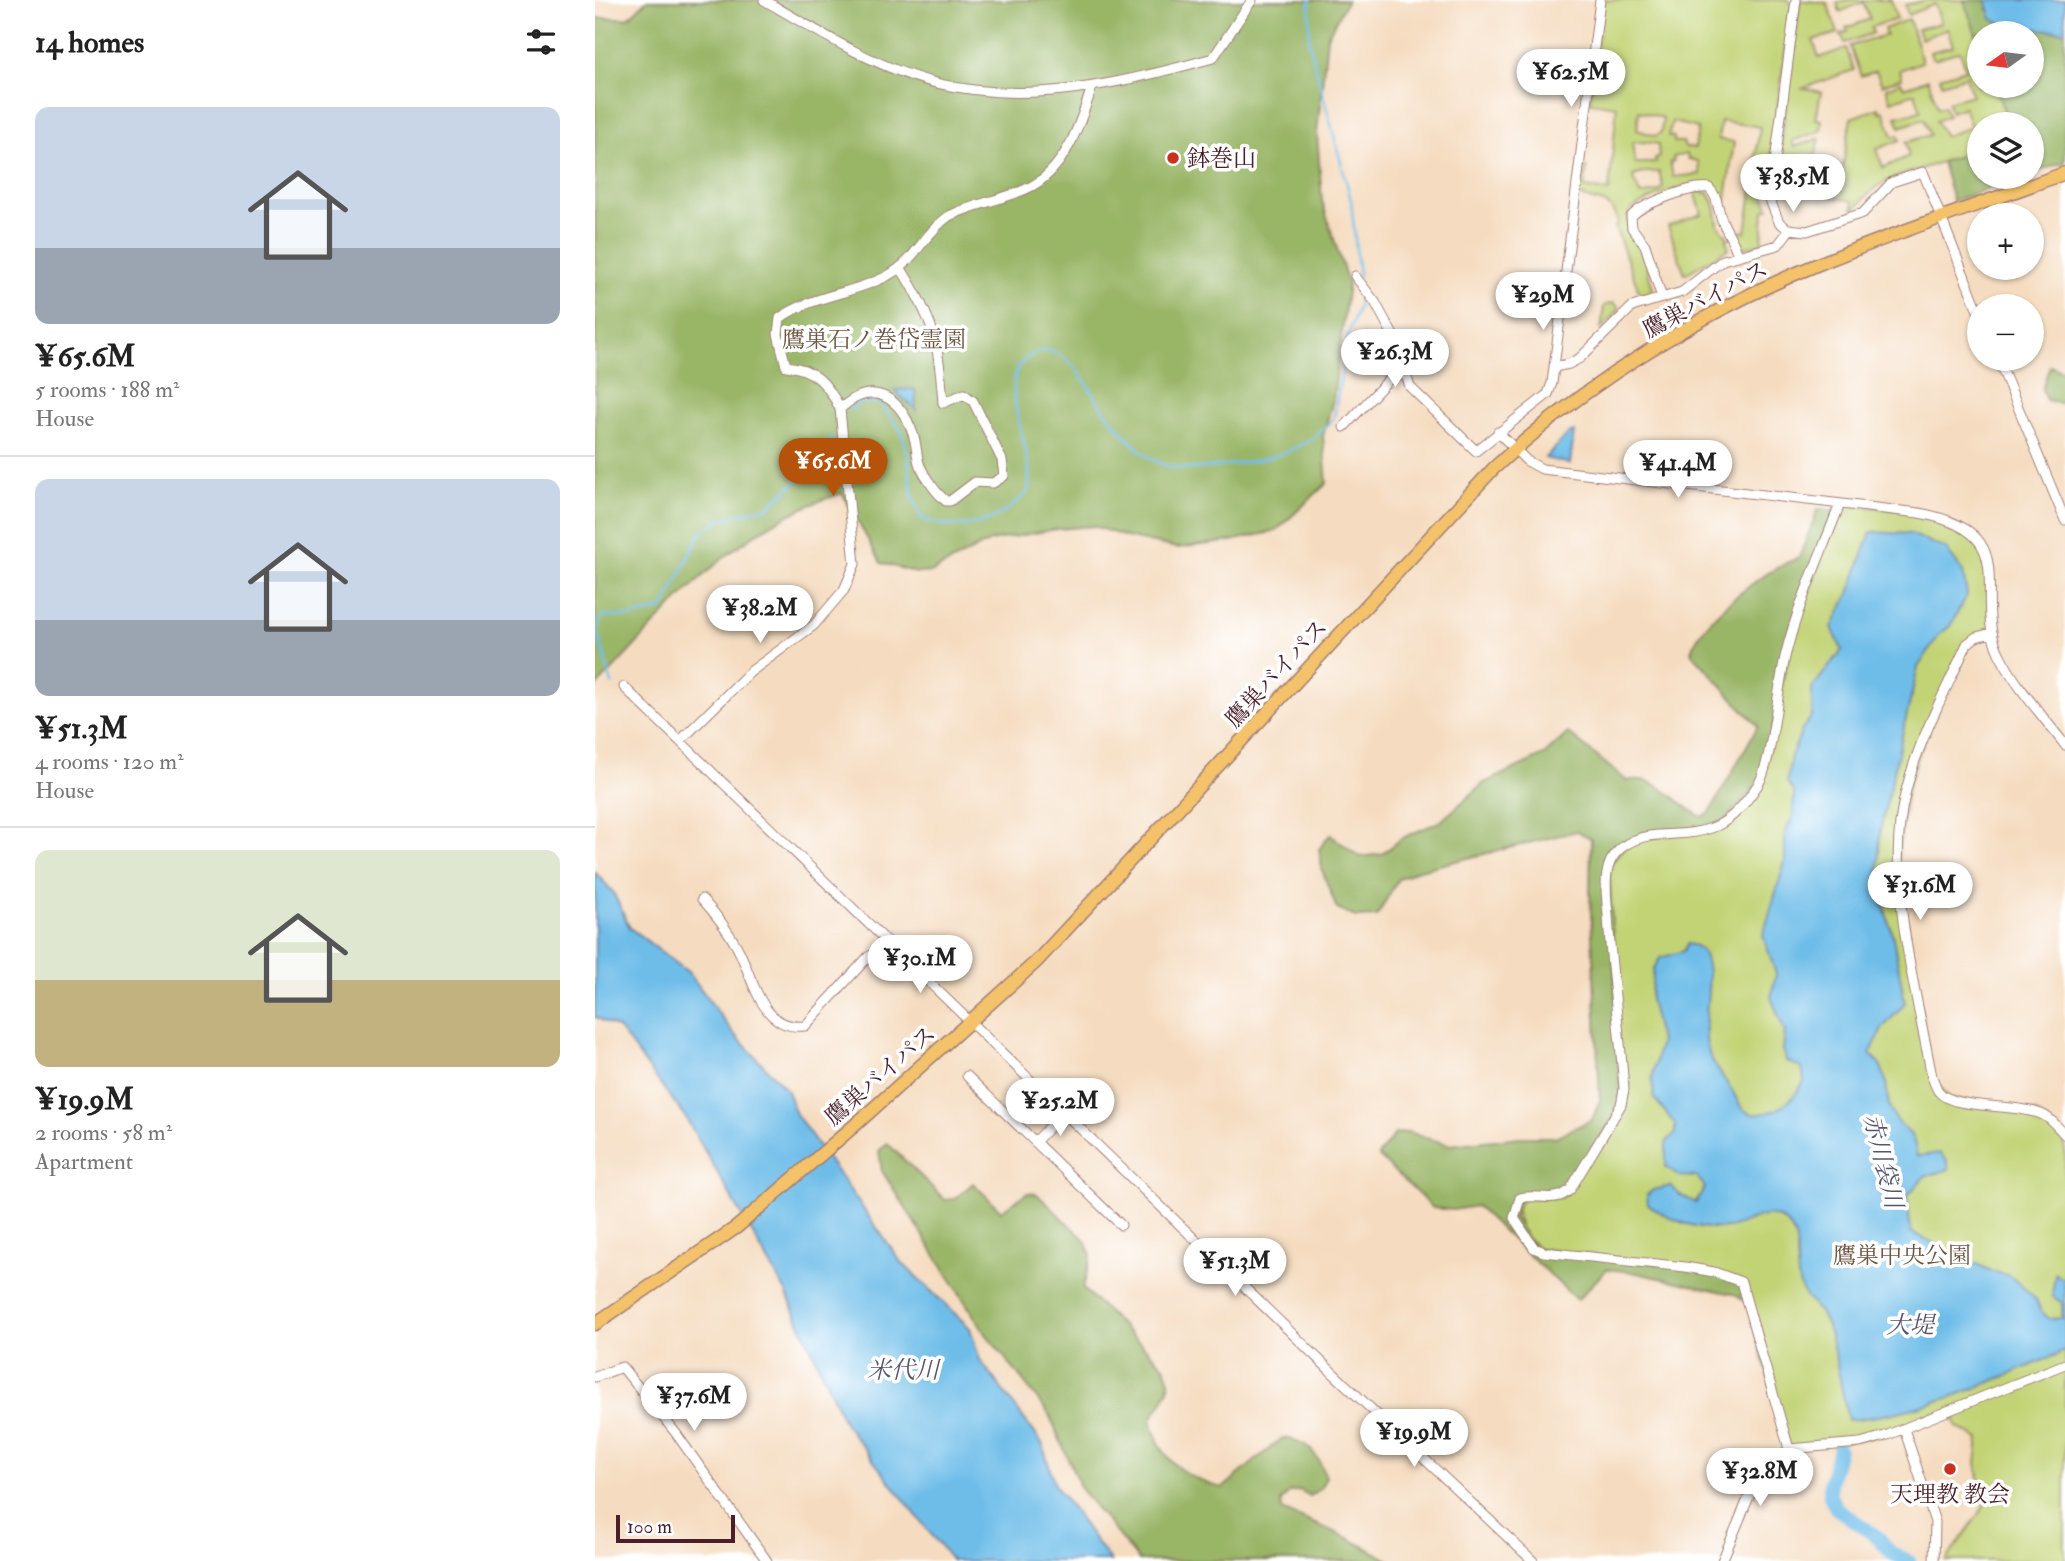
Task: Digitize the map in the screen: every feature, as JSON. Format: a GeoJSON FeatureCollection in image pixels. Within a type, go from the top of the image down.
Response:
{"type":"FeatureCollection","features":[{"type":"Feature","properties":{"kind":"highway","name":"鷹巣バイパス"},"geometry":{"type":"LineString","coordinates":[[595,1324],[737,1227],[971,1023],[1037,961],[1514,450],[1613,374],[1720,311],[1818,263],[2065,173]]}},
{"type":"Feature","properties":{"kind":"street"},"geometry":{"type":"LineString","coordinates":[[764,0],[850,48],[933,83],[983,91],[1034,93],[1144,77],[1213,58],[1252,0]]}},
{"type":"Feature","properties":{"kind":"street"},"geometry":{"type":"LineString","coordinates":[[1355,276],[1375,302],[1394,337],[1410,387],[1476,451],[1548,394],[1554,366],[1600,0]]}},
{"type":"Feature","properties":{"kind":"street"},"geometry":{"type":"LineString","coordinates":[[1796,0],[1770,200],[1779,222],[1790,229],[1807,231],[1863,213],[1892,182],[1923,172],[1971,294]]}},
{"type":"Feature","properties":{"kind":"street"},"geometry":{"type":"LineString","coordinates":[[680,741],[757,666],[814,625],[844,590],[855,564],[841,409],[832,393],[816,375],[803,367],[786,366],[778,334],[780,318],[814,299],[873,283],[909,261],[937,224],[949,216],[1024,191],[1049,173],[1080,125],[1091,86]]}},
{"type":"Feature","properties":{"kind":"street"},"geometry":{"type":"LineString","coordinates":[[1662,298],[1645,244],[1632,228],[1631,217],[1639,208],[1691,189],[1709,188],[1718,200],[1721,217],[1734,239],[1738,256]]}},
{"type":"Feature","properties":{"kind":"street"},"geometry":{"type":"LineString","coordinates":[[1554,366],[1569,364],[1580,358],[1632,307],[1682,292],[1707,270],[1738,256],[1778,245],[1790,229]]}},
{"type":"Feature","properties":{"kind":"street"},"geometry":{"type":"LineString","coordinates":[[841,409],[863,394],[886,396],[906,417],[915,437],[919,465],[946,501],[950,501],[975,482],[993,483],[1004,476],[1002,460],[973,401],[964,394],[943,403],[940,350],[934,330],[900,267]]}},
{"type":"Feature","properties":{"kind":"street"},"geometry":{"type":"LineString","coordinates":[[2003,371],[2065,520]]}},
{"type":"Feature","properties":{"kind":"street"},"geometry":{"type":"LineString","coordinates":[[1344,427],[1393,375],[1405,376]]}},
{"type":"Feature","properties":{"kind":"street"},"geometry":{"type":"LineString","coordinates":[[1498,432],[1514,450],[1542,469],[1929,515],[1963,527],[1977,540],[1992,577],[1992,633],[1999,654],[2065,745]]}},
{"type":"Feature","properties":{"kind":"street"},"geometry":{"type":"LineString","coordinates":[[1789,1449],[1741,1282],[1714,1272],[1545,1252],[1534,1248],[1514,1218],[1520,1198],[1531,1195],[1545,1199],[1562,1197],[1570,1190],[1621,1105],[1624,1089],[1611,959],[1606,880],[1609,865],[1620,848],[1632,841],[1654,835],[1690,835],[1717,827],[1761,780],[1781,671],[1803,590],[1840,504]]}},
{"type":"Feature","properties":{"kind":"street"},"geometry":{"type":"LineString","coordinates":[[1992,633],[1976,637],[1967,644],[1919,752],[1900,822],[1898,886],[1927,1050],[1938,1092],[1950,1099],[2019,1108],[2046,1116],[2065,1135]]}},
{"type":"Feature","properties":{"kind":"street"},"geometry":{"type":"LineString","coordinates":[[624,687],[1063,1113],[1533,1561]]}},
{"type":"Feature","properties":{"kind":"street"},"geometry":{"type":"LineString","coordinates":[[702,899],[715,913],[737,947],[768,1013],[790,1027],[805,1026],[868,957],[889,945]]}},
{"type":"Feature","properties":{"kind":"street"},"geometry":{"type":"LineString","coordinates":[[967,1076],[1121,1225]]}},
{"type":"Feature","properties":{"kind":"street"},"geometry":{"type":"LineString","coordinates":[[1035,1142],[1063,1113]]}},
{"type":"Feature","properties":{"kind":"street"},"geometry":{"type":"LineString","coordinates":[[1722,1561],[1751,1492],[1768,1469],[1789,1449],[1860,1443],[1904,1429],[2065,1364]]}},
{"type":"Feature","properties":{"kind":"street"},"geometry":{"type":"LineString","coordinates":[[595,1377],[622,1367],[674,1432],[767,1561]]}},
{"type":"Feature","properties":{"kind":"street"},"geometry":{"type":"LineString","coordinates":[[1904,1429],[1935,1522],[1934,1561]]}},
{"type":"Feature","properties":{"kind":"green space","name":"鷹巣石ノ巻岱霊園"},"geometry":{"type":"Polygon","coordinates":[[[647,0],[1347,0],[1327,37],[1317,133],[1322,201],[1348,284],[1333,400],[1323,436],[1327,483],[1276,531],[1226,542],[1177,548],[1126,537],[1094,526],[1057,529],[990,541],[932,572],[917,573],[881,563],[842,493],[802,508],[735,549],[678,600],[595,688],[595,18],[628,18],[647,0]]]}},
{"type":"Feature","properties":{"kind":"green space"},"geometry":{"type":"Polygon","coordinates":[[[1602,0],[1788,0],[1792,4],[1769,169],[1762,175],[1753,174],[1760,127],[1721,121],[1718,139],[1734,142],[1724,213],[1715,188],[1698,184],[1674,190],[1632,209],[1627,221],[1629,230],[1644,254],[1653,288],[1646,295],[1640,294],[1615,227],[1618,223],[1611,208],[1579,195],[1581,167],[1587,168],[1584,188],[1609,191],[1617,106],[1590,102],[1602,0]],[[1639,111],[1637,130],[1656,136],[1661,132],[1663,118],[1639,111]],[[1672,122],[1668,136],[1674,137],[1674,142],[1683,142],[1685,147],[1695,148],[1698,128],[1672,122]],[[1632,143],[1635,163],[1656,163],[1655,159],[1659,158],[1658,144],[1632,143]],[[1687,154],[1673,157],[1674,161],[1670,162],[1673,177],[1700,174],[1698,161],[1688,159],[1687,154]],[[1659,172],[1633,176],[1640,195],[1660,191],[1663,186],[1659,172]]]}},
{"type":"Feature","properties":{"kind":"green space"},"geometry":{"type":"Polygon","coordinates":[[[1800,0],[1827,3],[1838,33],[1813,40],[1819,58],[1846,48],[1854,70],[1803,88],[1821,92],[1816,119],[1822,120],[1821,131],[1792,141],[1794,147],[1820,138],[1808,184],[1839,189],[1851,118],[1879,108],[1880,112],[1884,111],[1893,137],[1898,135],[1900,140],[1877,149],[1883,168],[1909,156],[1906,142],[1930,135],[1924,119],[1900,127],[1896,117],[1921,111],[1915,93],[1891,101],[1886,88],[1901,82],[1904,88],[1928,79],[1938,108],[1944,106],[1948,116],[1936,121],[1945,136],[1967,128],[1967,153],[1891,179],[1876,187],[1853,210],[1853,201],[1775,187],[1800,0]]]}},
{"type":"Feature","properties":{"kind":"green space"},"geometry":{"type":"Polygon","coordinates":[[[1891,0],[1897,19],[1871,27],[1873,33],[1845,43],[1841,34],[1848,32],[1846,28],[1870,19],[1863,2],[1840,12],[1837,2],[1891,0]]]}},
{"type":"Feature","properties":{"kind":"green space"},"geometry":{"type":"Polygon","coordinates":[[[1926,0],[1964,0],[1971,21],[1967,21],[1967,79],[1966,76],[1942,84],[1940,77],[1966,69],[1960,51],[1932,58],[1930,52],[1953,46],[1947,28],[1921,39],[1917,29],[1941,23],[1935,4],[1908,15],[1905,5],[1926,0]]]}},
{"type":"Feature","properties":{"kind":"green space"},"geometry":{"type":"Polygon","coordinates":[[[1964,0],[1986,0],[1988,10],[2023,21],[1971,21],[1964,0]]]}},
{"type":"Feature","properties":{"kind":"green space"},"geometry":{"type":"Polygon","coordinates":[[[1909,19],[1922,62],[1900,70],[1902,78],[1882,85],[1876,71],[1861,76],[1850,46],[1886,35],[1884,29],[1909,19]]]}},
{"type":"Feature","properties":{"kind":"green space"},"geometry":{"type":"Polygon","coordinates":[[[2044,28],[2065,31],[2065,162],[2044,169],[2044,112],[2005,112],[1999,98],[2044,98],[2044,28]]]}},
{"type":"Feature","properties":{"kind":"green space"},"geometry":{"type":"Polygon","coordinates":[[[1967,96],[1999,98],[2005,112],[1967,112],[1967,116],[1964,107],[1951,112],[1948,102],[1967,96]]]}},
{"type":"Feature","properties":{"kind":"green space"},"geometry":{"type":"Polygon","coordinates":[[[1967,153],[1967,189],[1988,189],[1953,201],[1942,162],[1967,153]]]}},
{"type":"Feature","properties":{"kind":"green space"},"geometry":{"type":"Polygon","coordinates":[[[1753,185],[1761,187],[1769,208],[1764,210],[1762,243],[1744,248],[1734,231],[1746,232],[1753,185]]]}},
{"type":"Feature","properties":{"kind":"green space"},"geometry":{"type":"Polygon","coordinates":[[[1695,191],[1709,193],[1715,205],[1718,225],[1729,239],[1726,240],[1729,248],[1685,274],[1668,226],[1702,214],[1695,191]]]}},
{"type":"Feature","properties":{"kind":"green space"},"geometry":{"type":"Polygon","coordinates":[[[1613,303],[1620,309],[1601,329],[1604,306],[1613,303]]]}},
{"type":"Feature","properties":{"kind":"green space"},"geometry":{"type":"Polygon","coordinates":[[[2050,365],[2065,372],[2065,404],[2046,400],[2042,389],[2050,365]]]}},
{"type":"Feature","properties":{"kind":"green space","name":"鷹巣中央公園"},"geometry":{"type":"Polygon","coordinates":[[[1840,504],[1900,510],[1944,520],[1977,541],[1988,565],[1992,633],[1967,644],[1925,737],[1907,789],[1897,863],[1932,1077],[1950,1099],[2036,1113],[2065,1135],[2065,1561],[1946,1561],[1985,1505],[1976,1463],[1979,1439],[1957,1427],[1952,1411],[1885,1436],[1789,1449],[1741,1282],[1544,1252],[1521,1233],[1516,1206],[1621,1105],[1609,865],[1631,841],[1718,827],[1782,671],[1840,504]]]}},
{"type":"Feature","properties":{"kind":"green space"},"geometry":{"type":"Polygon","coordinates":[[[1818,509],[1837,511],[1803,590],[1761,780],[1718,827],[1631,841],[1609,865],[1621,1105],[1562,1197],[1520,1198],[1514,1218],[1534,1248],[1685,1267],[1741,1282],[1748,1304],[1737,1295],[1607,1269],[1577,1300],[1476,1206],[1453,1210],[1433,1208],[1378,1156],[1395,1134],[1408,1132],[1450,1145],[1520,1137],[1555,1137],[1592,1120],[1600,1100],[1590,895],[1591,839],[1577,831],[1415,871],[1398,879],[1377,916],[1356,917],[1337,909],[1322,870],[1319,849],[1330,835],[1360,857],[1382,854],[1402,838],[1441,821],[1484,783],[1544,755],[1568,733],[1627,781],[1648,782],[1702,817],[1709,814],[1758,726],[1691,652],[1707,625],[1736,597],[1769,572],[1799,558],[1818,509]]]}},
{"type":"Feature","properties":{"kind":"green space"},"geometry":{"type":"Polygon","coordinates":[[[887,1143],[945,1200],[955,1199],[973,1183],[1001,1211],[1027,1193],[1037,1194],[1085,1240],[1091,1254],[1083,1289],[1164,1366],[1168,1374],[1167,1393],[1151,1419],[1160,1446],[1175,1465],[1196,1479],[1223,1488],[1282,1438],[1299,1441],[1315,1455],[1326,1477],[1320,1489],[1309,1496],[1300,1490],[1290,1492],[1281,1501],[1282,1510],[1346,1537],[1391,1561],[1139,1561],[1082,1491],[1049,1414],[983,1330],[882,1171],[879,1151],[887,1143]]]}},
{"type":"Feature","properties":{"kind":"water"},"geometry":{"type":"Polygon","coordinates":[[[1986,0],[2065,0],[2065,31],[2044,30],[2044,21],[1992,19],[1986,0]]]}},
{"type":"Feature","properties":{"kind":"water"},"geometry":{"type":"Polygon","coordinates":[[[915,389],[916,410],[894,390],[915,389]]]}},
{"type":"Feature","properties":{"kind":"water"},"geometry":{"type":"Polygon","coordinates":[[[1574,432],[1570,464],[1545,458],[1568,434],[1574,432]]]}},
{"type":"Feature","properties":{"kind":"water","name":"大堤"},"geometry":{"type":"Polygon","coordinates":[[[1871,532],[1911,534],[1946,549],[1963,572],[1967,595],[1950,626],[1940,634],[1918,667],[1880,831],[1878,885],[1893,937],[1905,1003],[1882,1029],[1870,1054],[1882,1070],[1893,1115],[1911,1135],[1917,1156],[1940,1153],[1947,1161],[1949,1169],[1924,1177],[1907,1196],[1911,1232],[1991,1271],[2010,1276],[2035,1298],[2041,1312],[2050,1319],[2062,1318],[2062,1303],[2052,1296],[2055,1274],[2065,1280],[2065,1351],[1932,1403],[1848,1420],[1827,1326],[1800,1286],[1796,1241],[1788,1224],[1779,1218],[1767,1216],[1734,1227],[1706,1228],[1675,1220],[1648,1204],[1647,1195],[1653,1190],[1671,1186],[1680,1195],[1696,1203],[1705,1187],[1697,1177],[1679,1176],[1666,1167],[1666,1143],[1675,1133],[1675,1124],[1654,1098],[1652,1079],[1660,1041],[1650,1000],[1654,968],[1660,958],[1683,951],[1687,944],[1697,947],[1704,955],[1707,966],[1707,1046],[1737,1101],[1749,1113],[1774,1110],[1791,1099],[1804,1081],[1802,1068],[1786,1061],[1783,1050],[1785,1032],[1771,997],[1776,974],[1763,935],[1785,862],[1785,833],[1793,817],[1794,791],[1787,782],[1791,756],[1803,728],[1812,716],[1812,688],[1842,650],[1832,627],[1849,594],[1871,532]]]}},
{"type":"Feature","properties":{"kind":"water","name":"米代川"},"geometry":{"type":"Polygon","coordinates":[[[595,872],[613,892],[630,928],[689,973],[734,1034],[786,1089],[796,1114],[901,1262],[970,1328],[980,1360],[1042,1443],[1055,1485],[1110,1561],[952,1561],[845,1424],[786,1292],[686,1118],[619,1029],[595,1017],[595,872]]]}},
{"type":"Feature","properties":{"kind":"waterway"},"geometry":{"type":"LineString","coordinates":[[1310,0],[1309,42],[1351,200],[1359,277]]}},
{"type":"Feature","properties":{"kind":"waterway"},"geometry":{"type":"LineString","coordinates":[[849,410],[859,403],[879,402],[901,430],[908,454],[912,495],[922,519],[951,525],[979,523],[992,518],[1005,511],[1028,491],[1028,461],[1014,397],[1014,383],[1021,364],[1036,353],[1048,351],[1069,361],[1119,428],[1139,450],[1154,461],[1172,467],[1195,468],[1263,459],[1308,441],[1334,417],[1348,335],[1359,305],[1359,287]]}},
{"type":"Feature","properties":{"kind":"waterway"},"geometry":{"type":"LineString","coordinates":[[612,684],[597,628],[602,616],[630,617],[663,609],[700,534],[721,519],[768,507],[810,469],[833,437]]}},
{"type":"Feature","properties":{"kind":"waterway","name":"赤川袋川"},"geometry":{"type":"LineString","coordinates":[[1839,1449],[1830,1483],[1830,1496],[1836,1508],[1879,1538],[1891,1553],[1909,1561]]}},
{"type":"Feature","properties":{"kind":"place","name":"鉢巻山"},"geometry":{"type":"Point","coordinates":[1173,158]}},
{"type":"Feature","properties":{"kind":"place","name":"天理教 教会"},"geometry":{"type":"Point","coordinates":[1950,1469]}}]}
